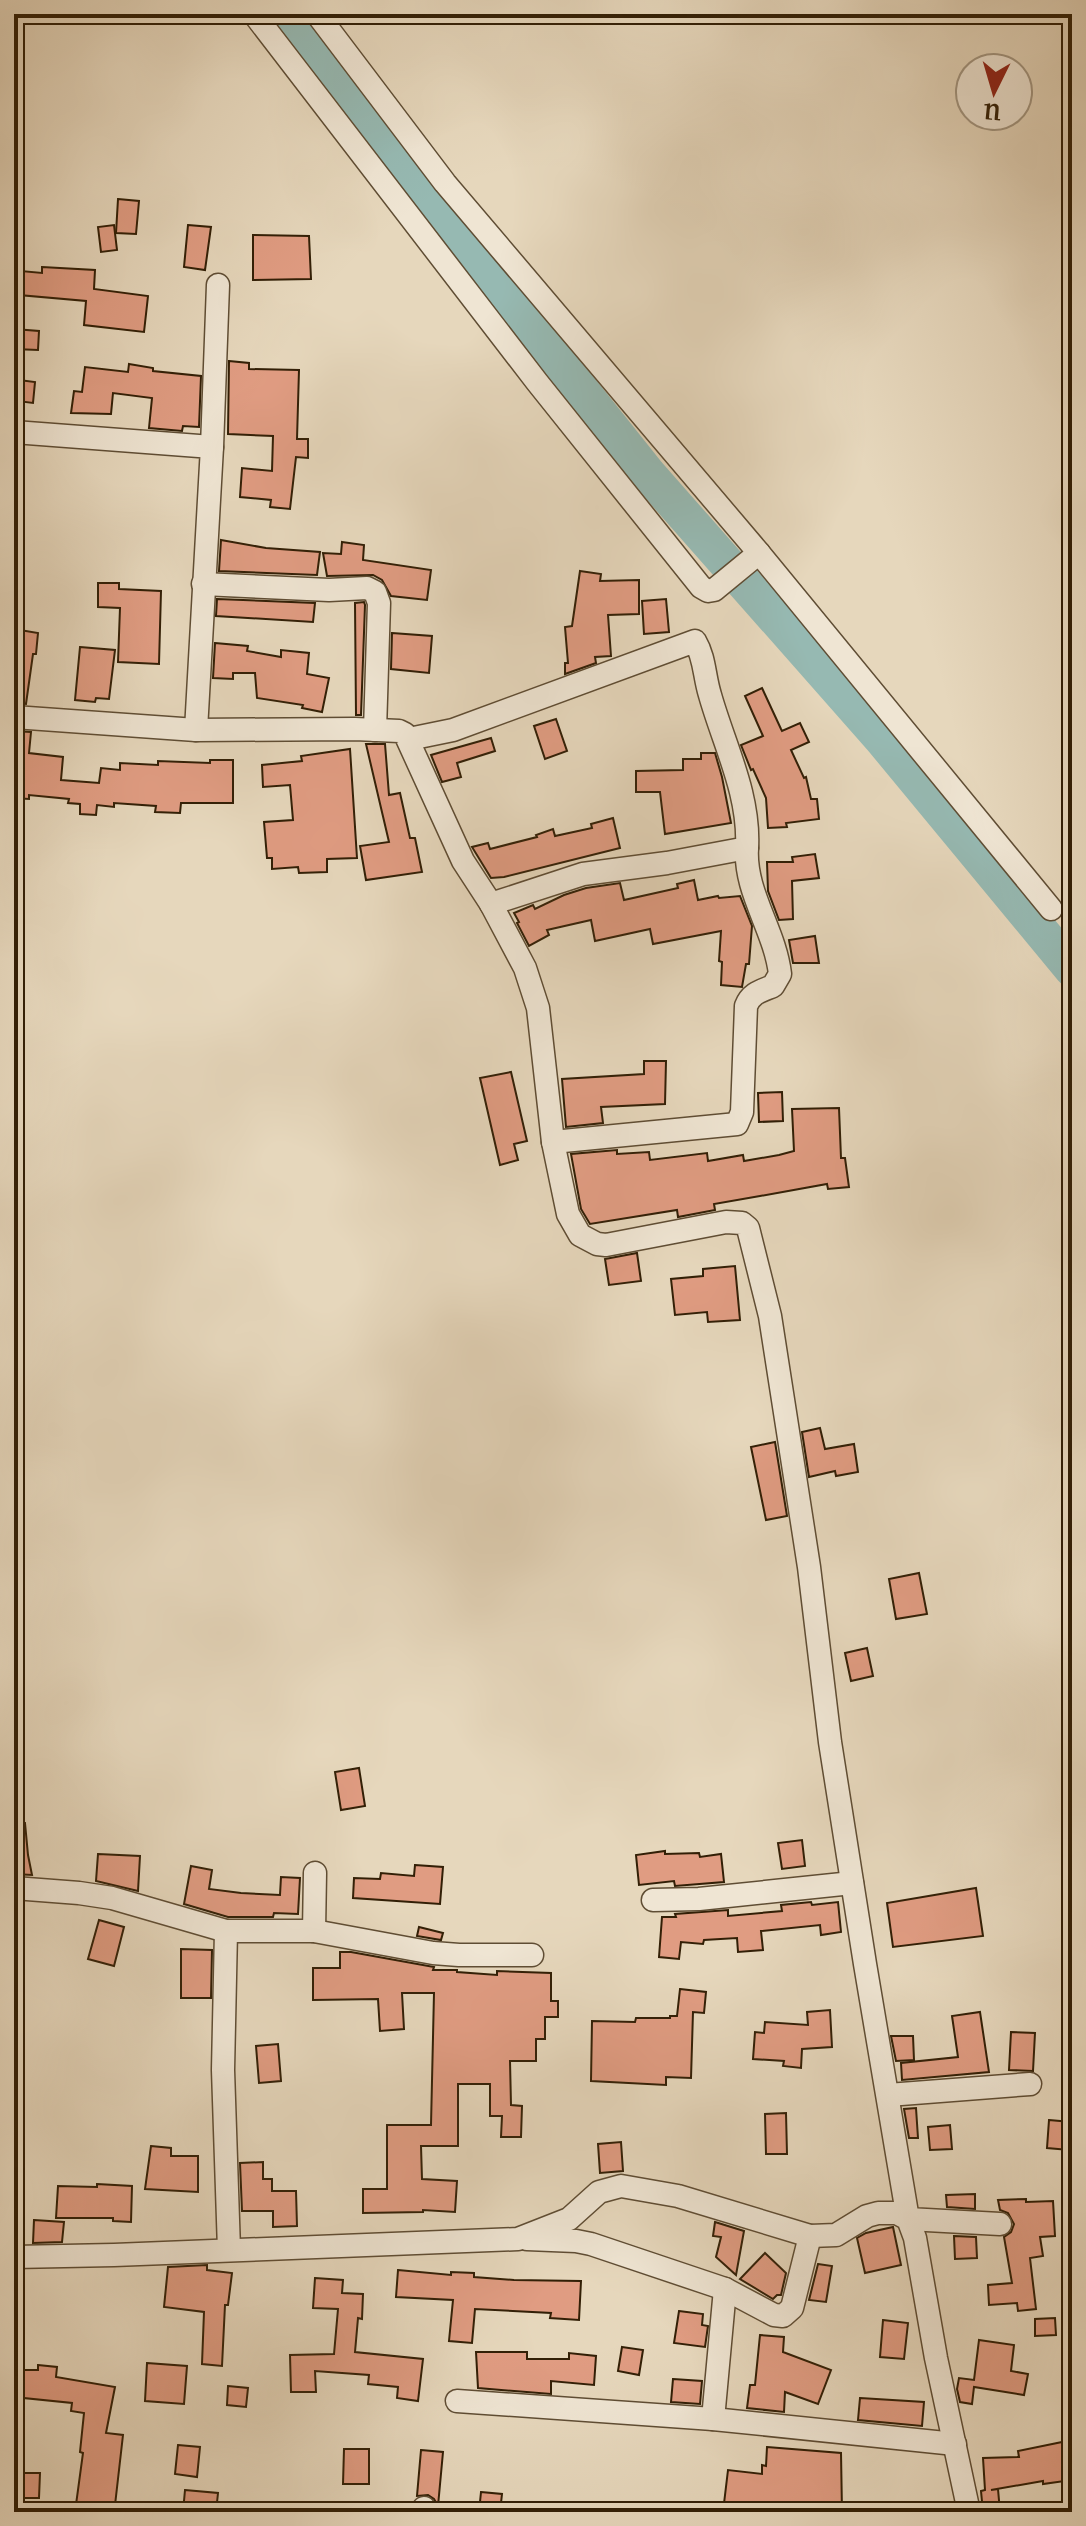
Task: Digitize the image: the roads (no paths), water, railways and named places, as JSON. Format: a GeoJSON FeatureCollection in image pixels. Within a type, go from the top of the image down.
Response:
{"type":"FeatureCollection","features":[{"type":"Feature","properties":{"kind":"street"},"geometry":{"type":"LineString","coordinates":[[254,14],[537,382],[701,587],[714,590],[756,556]]}},
{"type":"Feature","properties":{"kind":"street"},"geometry":{"type":"LineString","coordinates":[[317,14],[445,183],[1051,909]]}},
{"type":"Feature","properties":{"kind":"street"},"geometry":{"type":"LineString","coordinates":[[196,730],[218,285]]}},
{"type":"Feature","properties":{"kind":"street"},"geometry":{"type":"LineString","coordinates":[[14,432],[212,447]]}},
{"type":"Feature","properties":{"kind":"street"},"geometry":{"type":"LineString","coordinates":[[203,584],[329,590],[367,588],[375,592],[379,603],[375,730]]}},
{"type":"Feature","properties":{"kind":"street"},"geometry":{"type":"LineString","coordinates":[[409,739],[453,730],[695,641],[703,655],[708,690],[746,813],[749,879],[773,942],[780,974],[773,986],[755,993],[746,1006],[742,1112],[737,1124],[553,1142]]}},
{"type":"Feature","properties":{"kind":"street"},"geometry":{"type":"LineString","coordinates":[[14,717],[196,730],[399,731],[409,739],[463,861],[491,904],[534,988],[553,1142],[568,1214],[574,1227],[586,1240],[606,1245],[726,1222],[742,1223],[751,1234],[770,1316],[780,1378],[809,1567],[830,1742],[908,2219],[915,2238],[936,2358],[969,2512]]}},
{"type":"Feature","properties":{"kind":"street"},"geometry":{"type":"LineString","coordinates":[[491,904],[583,874],[747,848]]}},
{"type":"Feature","properties":{"kind":"street"},"geometry":{"type":"LineString","coordinates":[[314,1931],[315,1873]]}},
{"type":"Feature","properties":{"kind":"street"},"geometry":{"type":"LineString","coordinates":[[653,1900],[699,1899],[852,1883]]}},
{"type":"Feature","properties":{"kind":"street"},"geometry":{"type":"LineString","coordinates":[[14,1888],[112,1898],[226,1931],[314,1931],[433,1953],[532,1955]]}},
{"type":"Feature","properties":{"kind":"street"},"geometry":{"type":"LineString","coordinates":[[226,1931],[223,2070],[229,2250]]}},
{"type":"Feature","properties":{"kind":"street"},"geometry":{"type":"LineString","coordinates":[[888,2095],[1030,2084]]}},
{"type":"Feature","properties":{"kind":"street"},"geometry":{"type":"LineString","coordinates":[[518,2239],[569,2219],[599,2192],[621,2186],[678,2196],[810,2236],[836,2235],[867,2216],[878,2213],[897,2213],[908,2219],[1000,2224]]}},
{"type":"Feature","properties":{"kind":"street"},"geometry":{"type":"LineString","coordinates":[[14,2257],[518,2239],[584,2242],[725,2289],[774,2315],[786,2315],[792,2308],[810,2236]]}},
{"type":"Feature","properties":{"kind":"street"},"geometry":{"type":"LineString","coordinates":[[713,2419],[725,2289]]}},
{"type":"Feature","properties":{"kind":"street"},"geometry":{"type":"LineString","coordinates":[[457,2401],[713,2419],[955,2444]]}},
{"type":"Feature","properties":{"kind":"waterway"},"geometry":{"type":"LineString","coordinates":[[288,14],[382,140],[648,474],[881,738],[1072,969]]}}]}
